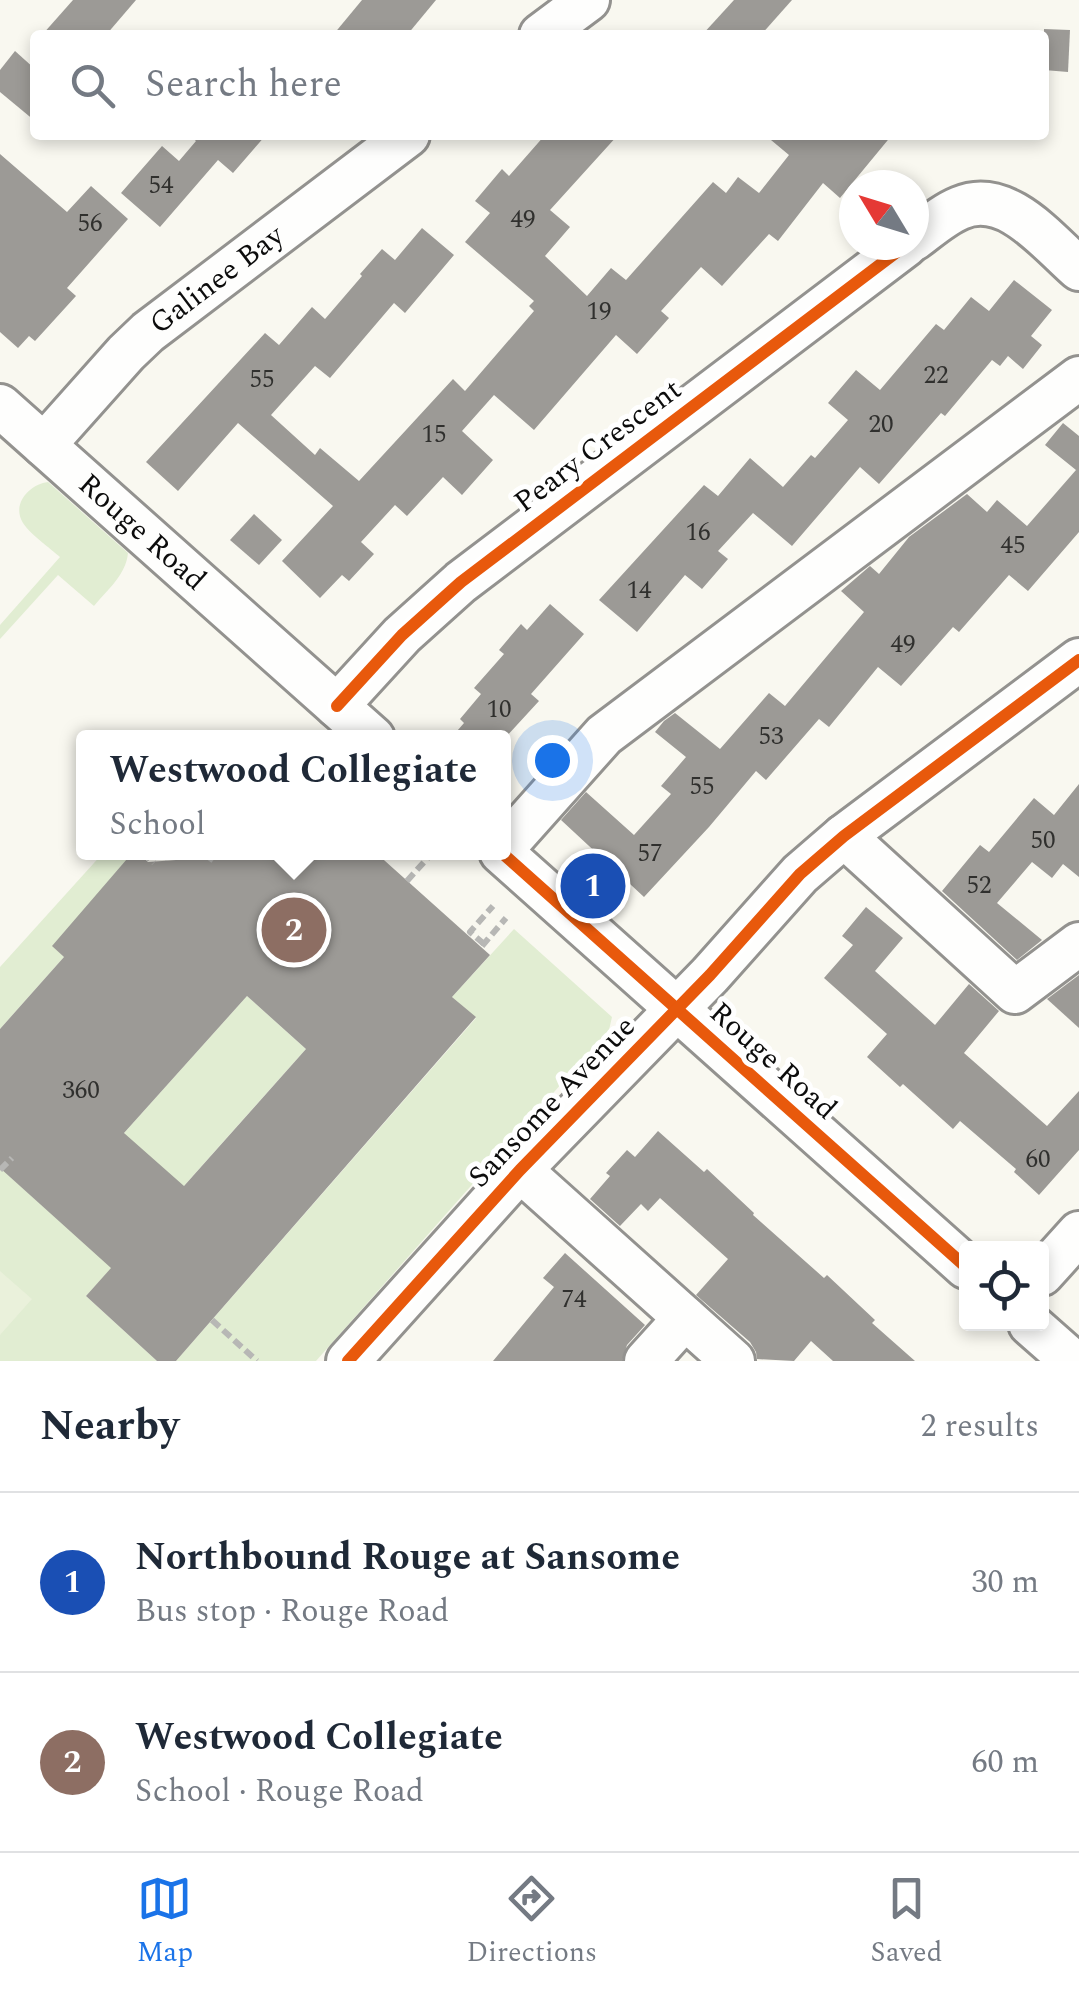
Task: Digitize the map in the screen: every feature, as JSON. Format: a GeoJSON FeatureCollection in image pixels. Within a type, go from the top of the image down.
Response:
{"type":"FeatureCollection","features":[{"type":"Feature","properties":{"kind":"street"},"geometry":{"type":"LineString","coordinates":[[548,30],[588,0]]}},
{"type":"Feature","properties":{"kind":"street","name":"Galinee Bay"},"geometry":{"type":"LineString","coordinates":[[44,445],[148,332],[401,140]]}},
{"type":"Feature","properties":{"kind":"street"},"geometry":{"type":"LineString","coordinates":[[929,228],[962,206],[996,204],[1017,214],[1079,269]]}},
{"type":"Feature","properties":{"kind":"street","name":"Peary Crescent"},"geometry":{"type":"LineString","coordinates":[[337,706],[402,635],[460,582],[886,260]]}},
{"type":"Feature","properties":{"kind":"street"},"geometry":{"type":"LineString","coordinates":[[511,841],[604,735],[1079,378]]}},
{"type":"Feature","properties":{"kind":"street","name":"Rouge Road"},"geometry":{"type":"LineString","coordinates":[[0,406],[364,730]]}},
{"type":"Feature","properties":{"kind":"street","name":"Sansome Avenue"},"geometry":{"type":"LineString","coordinates":[[348,1361],[520,1170],[710,974],[800,874],[844,836],[1079,660]]}},
{"type":"Feature","properties":{"kind":"street"},"geometry":{"type":"LineString","coordinates":[[844,836],[1015,992],[1079,944]]}},
{"type":"Feature","properties":{"kind":"street","name":"Rouge Road"},"geometry":{"type":"LineString","coordinates":[[511,857],[959,1261]]}},
{"type":"Feature","properties":{"kind":"street"},"geometry":{"type":"LineString","coordinates":[[520,1170],[733,1361]]}},
{"type":"Feature","properties":{"kind":"street"},"geometry":{"type":"LineString","coordinates":[[1049,1266],[1079,1233]]}},
{"type":"Feature","properties":{"kind":"street"},"geometry":{"type":"LineString","coordinates":[[646,1361],[685,1318]]}},
{"type":"Feature","properties":{"kind":"street"},"geometry":{"type":"LineString","coordinates":[[1038,1331],[1072,1361]]}},
{"type":"Feature","properties":{"kind":"path"},"geometry":{"type":"LineString","coordinates":[[151,860],[154,863]]}},
{"type":"Feature","properties":{"kind":"path"},"geometry":{"type":"LineString","coordinates":[[407,881],[426,860]]}},
{"type":"Feature","properties":{"kind":"path"},"geometry":{"type":"LineString","coordinates":[[494,906],[470,932],[482,945],[506,918]]}},
{"type":"Feature","properties":{"kind":"path"},"geometry":{"type":"LineString","coordinates":[[0,1170],[12,1158]]}},
{"type":"Feature","properties":{"kind":"path"},"geometry":{"type":"LineString","coordinates":[[212,1320],[257,1361]]}},
{"type":"Feature","properties":{"kind":"green space"},"geometry":{"type":"Polygon","coordinates":[[[48,482],[128,553],[124,568],[94,606],[58,575],[0,639],[0,625],[60,557],[30,532],[20,516],[24,496],[48,482]]]}},
{"type":"Feature","properties":{"kind":"green space"},"geometry":{"type":"Polygon","coordinates":[[[97,860],[127,860],[53,946],[64,957],[0,1029],[0,967],[97,860]]]}},
{"type":"Feature","properties":{"kind":"green space"},"geometry":{"type":"Polygon","coordinates":[[[514,929],[612,1017],[609,1030],[316,1361],[176,1361],[476,1018],[452,997],[514,929]]]}},
{"type":"Feature","properties":{"kind":"green space"},"geometry":{"type":"Polygon","coordinates":[[[247,996],[306,1049],[167,1205],[124,1133],[247,996]]]}},
{"type":"Feature","properties":{"kind":"green space"},"geometry":{"type":"Polygon","coordinates":[[[0,1164],[95,1253],[125,1253],[86,1296],[157,1361],[0,1361],[0,1164]]]}},
{"type":"Feature","properties":{"kind":"green space"},"geometry":{"type":"Polygon","coordinates":[[[0,1271],[32,1299],[0,1335],[0,1271]]]}},
{"type":"Feature","properties":{"kind":"building"},"geometry":{"type":"Polygon","coordinates":[[[73,0],[136,0],[110,30],[46,30],[73,0]]]}},
{"type":"Feature","properties":{"kind":"building"},"geometry":{"type":"Polygon","coordinates":[[[362,0],[436,0],[411,30],[337,30],[362,0]]]}},
{"type":"Feature","properties":{"kind":"building"},"geometry":{"type":"Polygon","coordinates":[[[734,0],[792,0],[765,30],[707,30],[734,0]]]}},
{"type":"Feature","properties":{"kind":"building"},"geometry":{"type":"Polygon","coordinates":[[[1044,29],[1070,30],[1068,72],[1049,70],[1049,30],[1044,29]]]}},
{"type":"Feature","properties":{"kind":"building"},"geometry":{"type":"Polygon","coordinates":[[[15,51],[30,64],[30,117],[0,92],[0,70],[15,51]]]}},
{"type":"Feature","properties":{"kind":"building"},"geometry":{"type":"Polygon","coordinates":[[[262,140],[233,173],[218,160],[160,227],[121,193],[162,146],[179,161],[196,141],[262,140]]]}},
{"type":"Feature","properties":{"kind":"building"},"geometry":{"type":"Polygon","coordinates":[[[541,140],[613,140],[550,210],[570,227],[545,256],[587,296],[611,268],[626,280],[713,182],[726,193],[738,177],[759,193],[789,155],[771,140],[888,140],[863,170],[839,170],[839,197],[823,183],[778,241],[769,234],[722,286],[701,267],[661,311],[669,318],[637,354],[616,335],[534,430],[494,395],[462,431],[493,460],[462,495],[443,477],[407,516],[395,505],[361,542],[374,554],[349,581],[342,575],[320,598],[282,561],[333,506],[238,423],[178,491],[146,462],[265,333],[279,345],[312,307],[325,319],[382,249],[395,260],[422,228],[454,255],[405,313],[394,303],[330,378],[315,366],[271,415],[315,455],[320,448],[359,481],[453,379],[465,391],[534,311],[529,306],[534,301],[465,242],[490,213],[475,201],[502,169],[509,176],[541,140]]]}},
{"type":"Feature","properties":{"kind":"building"},"geometry":{"type":"Polygon","coordinates":[[[0,154],[67,212],[91,186],[128,219],[67,288],[76,296],[35,341],[29,336],[18,348],[0,332],[0,154]]]}},
{"type":"Feature","properties":{"kind":"building"},"geometry":{"type":"Polygon","coordinates":[[[1014,280],[1052,310],[1031,336],[1042,345],[1023,369],[1008,356],[1000,366],[992,360],[879,484],[860,467],[792,546],[753,513],[718,551],[728,559],[702,589],[685,575],[637,632],[599,600],[704,485],[718,496],[750,458],[783,487],[848,420],[828,403],[856,370],[880,390],[936,324],[944,330],[971,297],[989,311],[1014,280]]]}},
{"type":"Feature","properties":{"kind":"building"},"geometry":{"type":"Polygon","coordinates":[[[1063,423],[1079,436],[1079,532],[1028,591],[1009,575],[959,632],[953,627],[901,686],[878,667],[829,727],[819,719],[766,780],[756,771],[644,897],[561,820],[586,792],[634,835],[671,794],[661,786],[686,757],[655,732],[664,721],[675,713],[720,749],[769,693],[785,706],[864,612],[841,591],[870,566],[879,574],[909,537],[967,494],[987,512],[997,500],[1027,526],[1076,470],[1045,445],[1063,423]]]}},
{"type":"Feature","properties":{"kind":"building"},"geometry":{"type":"Polygon","coordinates":[[[254,514],[282,540],[259,565],[230,540],[254,514]]]}},
{"type":"Feature","properties":{"kind":"building"},"geometry":{"type":"Polygon","coordinates":[[[550,604],[584,634],[531,694],[539,701],[511,731],[458,730],[464,723],[460,719],[481,694],[474,688],[504,654],[499,650],[521,624],[527,630],[550,604]]]}},
{"type":"Feature","properties":{"kind":"building"},"geometry":{"type":"Polygon","coordinates":[[[1079,784],[1079,877],[1063,864],[1052,878],[1032,862],[997,903],[1042,940],[1017,960],[942,891],[980,845],[989,852],[1034,798],[1054,815],[1079,784]]]}},
{"type":"Feature","properties":{"kind":"building"},"geometry":{"type":"Polygon","coordinates":[[[126,860],[384,860],[490,955],[452,997],[476,1017],[176,1361],[157,1361],[86,1296],[111,1268],[0,1168],[0,1029],[64,957],[52,946],[126,860]],[[247,996],[124,1133],[184,1186],[306,1049],[247,996]]]}},
{"type":"Feature","properties":{"kind":"building"},"geometry":{"type":"Polygon","coordinates":[[[866,907],[903,938],[875,971],[935,1025],[969,984],[999,1011],[964,1053],[1047,1126],[1079,1091],[1079,1150],[1039,1195],[1014,1172],[1016,1169],[960,1121],[953,1129],[867,1057],[887,1034],[824,978],[853,945],[842,936],[866,907]]]}},
{"type":"Feature","properties":{"kind":"building"},"geometry":{"type":"Polygon","coordinates":[[[1079,975],[1079,1028],[1047,999],[1079,975]]]}},
{"type":"Feature","properties":{"kind":"building"},"geometry":{"type":"Polygon","coordinates":[[[658,1131],[704,1172],[707,1169],[824,1278],[827,1275],[915,1361],[833,1361],[811,1341],[794,1361],[757,1359],[750,1342],[696,1295],[728,1259],[660,1198],[648,1211],[641,1204],[620,1226],[590,1199],[627,1150],[635,1157],[658,1131]]]}},
{"type":"Feature","properties":{"kind":"building"},"geometry":{"type":"Polygon","coordinates":[[[565,1253],[645,1325],[627,1345],[622,1361],[493,1361],[554,1287],[543,1278],[565,1253]]]}},
{"type":"Feature","properties":{"kind":"cycle path"},"geometry":{"type":"LineString","coordinates":[[337,706],[402,635],[461,582],[886,260]]}},
{"type":"Feature","properties":{"kind":"cycle path"},"geometry":{"type":"LineString","coordinates":[[348,1361],[520,1170],[710,975],[800,874],[844,836],[1079,660]]}},
{"type":"Feature","properties":{"kind":"cycle path"},"geometry":{"type":"LineString","coordinates":[[510,860],[959,1261]]}},
{"type":"Feature","properties":{"kind":"place","name":"Northbound Rouge at Sansome"},"geometry":{"type":"Point","coordinates":[593,886]}},
{"type":"Feature","properties":{"kind":"place","name":"Westwood Collegiate"},"geometry":{"type":"Point","coordinates":[294,930]}}]}
